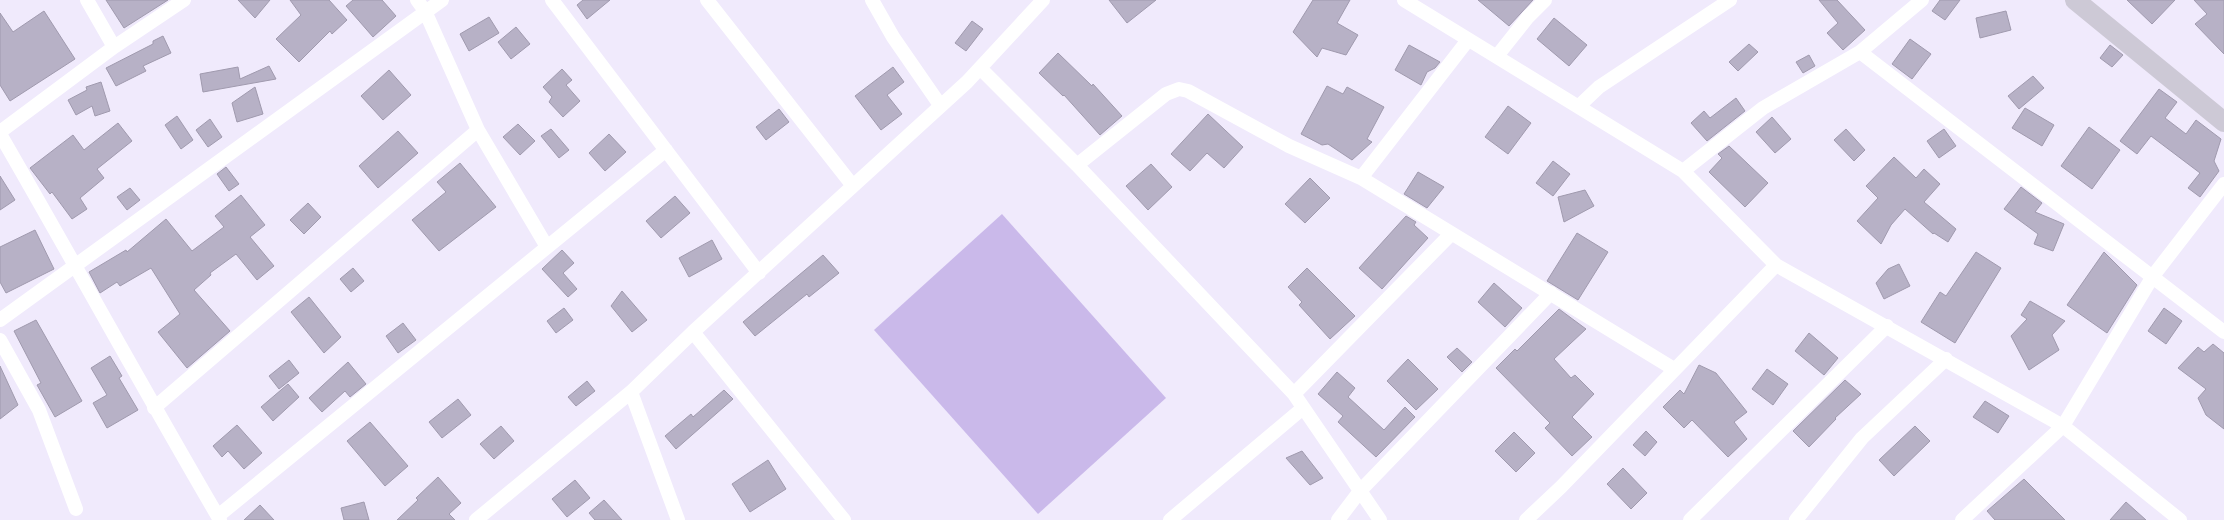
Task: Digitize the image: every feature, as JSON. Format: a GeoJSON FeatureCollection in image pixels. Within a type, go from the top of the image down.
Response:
{"type":"FeatureCollection","features":[{"type":"Feature","properties":{"kind":"street"},"geometry":{"type":"LineString","coordinates":[[87,0],[114,47]]}},
{"type":"Feature","properties":{"kind":"street"},"geometry":{"type":"LineString","coordinates":[[184,0],[114,47],[0,133],[154,408],[219,518],[666,150]]}},
{"type":"Feature","properties":{"kind":"street"},"geometry":{"type":"LineString","coordinates":[[0,320],[76,266],[421,6],[442,0]]}},
{"type":"Feature","properties":{"kind":"street"},"geometry":{"type":"LineString","coordinates":[[552,0],[759,273]]}},
{"type":"Feature","properties":{"kind":"street"},"geometry":{"type":"LineString","coordinates":[[708,0],[852,186]]}},
{"type":"Feature","properties":{"kind":"street"},"geometry":{"type":"LineString","coordinates":[[872,0],[893,37],[940,106]]}},
{"type":"Feature","properties":{"kind":"street"},"geometry":{"type":"LineString","coordinates":[[476,520],[631,392],[693,332],[980,68],[1043,0]]}},
{"type":"Feature","properties":{"kind":"street"},"geometry":{"type":"LineString","coordinates":[[1404,0],[1683,171],[1776,265],[2062,426],[2177,519]]}},
{"type":"Feature","properties":{"kind":"street"},"geometry":{"type":"LineString","coordinates":[[1497,56],[1528,17],[1545,0]]}},
{"type":"Feature","properties":{"kind":"street"},"geometry":{"type":"LineString","coordinates":[[1579,106],[1599,87],[1730,0]]}},
{"type":"Feature","properties":{"kind":"street"},"geometry":{"type":"LineString","coordinates":[[1683,171],[1763,108],[1860,52],[1922,0]]}},
{"type":"Feature","properties":{"kind":"street"},"geometry":{"type":"LineString","coordinates":[[2075,0],[2224,122]]}},
{"type":"Feature","properties":{"kind":"street"},"geometry":{"type":"LineString","coordinates":[[421,6],[478,130],[547,247]]}},
{"type":"Feature","properties":{"kind":"street"},"geometry":{"type":"LineString","coordinates":[[1361,178],[1468,40]]}},
{"type":"Feature","properties":{"kind":"street"},"geometry":{"type":"LineString","coordinates":[[1860,52],[2224,332]]}},
{"type":"Feature","properties":{"kind":"street"},"geometry":{"type":"LineString","coordinates":[[980,68],[1077,165],[1294,394],[1380,520]]}},
{"type":"Feature","properties":{"kind":"street"},"geometry":{"type":"LineString","coordinates":[[1077,165],[1166,94],[1179,89],[1204,99],[1289,146],[1361,178],[1674,369]]}},
{"type":"Feature","properties":{"kind":"street"},"geometry":{"type":"LineString","coordinates":[[154,408],[478,130]]}},
{"type":"Feature","properties":{"kind":"street"},"geometry":{"type":"LineString","coordinates":[[1962,520],[2062,426],[2153,276],[2224,184]]}},
{"type":"Feature","properties":{"kind":"street"},"geometry":{"type":"LineString","coordinates":[[1294,394],[1450,234]]}},
{"type":"Feature","properties":{"kind":"street"},"geometry":{"type":"LineString","coordinates":[[1526,520],[1776,265]]}},
{"type":"Feature","properties":{"kind":"street"},"geometry":{"type":"LineString","coordinates":[[1338,520],[1360,491],[1551,293]]}},
{"type":"Feature","properties":{"kind":"street"},"geometry":{"type":"LineString","coordinates":[[1690,520],[1887,326]]}},
{"type":"Feature","properties":{"kind":"street"},"geometry":{"type":"LineString","coordinates":[[693,332],[844,520]]}},
{"type":"Feature","properties":{"kind":"street"},"geometry":{"type":"LineString","coordinates":[[0,340],[39,410],[76,508]]}},
{"type":"Feature","properties":{"kind":"street"},"geometry":{"type":"LineString","coordinates":[[1796,520],[1862,438],[1946,360]]}},
{"type":"Feature","properties":{"kind":"street"},"geometry":{"type":"LineString","coordinates":[[631,392],[674,518]]}},
{"type":"Feature","properties":{"kind":"street"},"geometry":{"type":"LineString","coordinates":[[1170,520],[1304,408]]}},
{"type":"Feature","properties":{"kind":"shaded area"},"geometry":{"type":"Polygon","coordinates":[[[1002,214],[1166,398],[1038,514],[874,330],[1002,214]]]}},
{"type":"Feature","properties":{"kind":"building"},"geometry":{"type":"Polygon","coordinates":[[[106,0],[168,0],[124,28],[106,0]]]}},
{"type":"Feature","properties":{"kind":"building"},"geometry":{"type":"Polygon","coordinates":[[[238,0],[270,0],[255,18],[238,0]]]}},
{"type":"Feature","properties":{"kind":"building"},"geometry":{"type":"Polygon","coordinates":[[[290,0],[329,0],[347,20],[332,34],[330,31],[299,62],[276,39],[301,15],[290,0]]]}},
{"type":"Feature","properties":{"kind":"building"},"geometry":{"type":"Polygon","coordinates":[[[353,0],[382,0],[396,16],[373,37],[346,6],[353,0]]]}},
{"type":"Feature","properties":{"kind":"building"},"geometry":{"type":"Polygon","coordinates":[[[583,0],[610,0],[587,19],[577,5],[583,0]]]}},
{"type":"Feature","properties":{"kind":"building"},"geometry":{"type":"Polygon","coordinates":[[[1109,0],[1156,0],[1127,23],[1109,0]]]}},
{"type":"Feature","properties":{"kind":"building"},"geometry":{"type":"Polygon","coordinates":[[[1313,0],[1350,0],[1337,23],[1358,35],[1346,55],[1322,48],[1317,57],[1293,32],[1313,0]]]}},
{"type":"Feature","properties":{"kind":"building"},"geometry":{"type":"Polygon","coordinates":[[[1478,0],[1533,0],[1509,26],[1478,0]]]}},
{"type":"Feature","properties":{"kind":"building"},"geometry":{"type":"Polygon","coordinates":[[[1819,0],[1837,0],[1865,30],[1843,50],[1827,33],[1838,23],[1819,0]]]}},
{"type":"Feature","properties":{"kind":"building"},"geometry":{"type":"Polygon","coordinates":[[[1940,0],[1960,0],[1945,20],[1932,11],[1940,0]]]}},
{"type":"Feature","properties":{"kind":"building"},"geometry":{"type":"Polygon","coordinates":[[[2127,0],[2175,0],[2152,24],[2127,0]]]}},
{"type":"Feature","properties":{"kind":"building"},"geometry":{"type":"Polygon","coordinates":[[[2194,0],[2224,0],[2224,54],[2195,24],[2207,14],[2194,0]]]}},
{"type":"Feature","properties":{"kind":"building"},"geometry":{"type":"Polygon","coordinates":[[[44,11],[75,59],[10,101],[0,85],[0,13],[13,32],[44,11]]]}},
{"type":"Feature","properties":{"kind":"building"},"geometry":{"type":"Polygon","coordinates":[[[2006,11],[2011,30],[1980,38],[1976,18],[2006,11]]]}},
{"type":"Feature","properties":{"kind":"building"},"geometry":{"type":"Polygon","coordinates":[[[489,17],[499,33],[469,51],[460,34],[489,17]]]}},
{"type":"Feature","properties":{"kind":"building"},"geometry":{"type":"Polygon","coordinates":[[[1554,18],[1587,45],[1569,66],[1537,39],[1554,18]]]}},
{"type":"Feature","properties":{"kind":"building"},"geometry":{"type":"Polygon","coordinates":[[[972,21],[983,29],[966,51],[955,43],[972,21]]]}},
{"type":"Feature","properties":{"kind":"building"},"geometry":{"type":"Polygon","coordinates":[[[516,27],[530,44],[511,59],[498,42],[516,27]]]}},
{"type":"Feature","properties":{"kind":"building"},"geometry":{"type":"Polygon","coordinates":[[[163,36],[171,53],[143,66],[146,71],[116,86],[106,68],[153,44],[153,41],[163,36]]]}},
{"type":"Feature","properties":{"kind":"building"},"geometry":{"type":"Polygon","coordinates":[[[1910,39],[1931,54],[1912,79],[1892,64],[1910,39]]]}},
{"type":"Feature","properties":{"kind":"building"},"geometry":{"type":"Polygon","coordinates":[[[1749,44],[1758,52],[1738,71],[1729,62],[1749,44]]]}},
{"type":"Feature","properties":{"kind":"building"},"geometry":{"type":"Polygon","coordinates":[[[1409,45],[1440,62],[1435,68],[1427,72],[1421,85],[1395,70],[1409,45]]]}},
{"type":"Feature","properties":{"kind":"building"},"geometry":{"type":"Polygon","coordinates":[[[2110,45],[2123,55],[2112,67],[2100,58],[2110,45]]]}},
{"type":"Feature","properties":{"kind":"building"},"geometry":{"type":"Polygon","coordinates":[[[1058,53],[1092,86],[1093,84],[1122,116],[1100,135],[1064,95],[1039,73],[1058,53]]]}},
{"type":"Feature","properties":{"kind":"building"},"geometry":{"type":"Polygon","coordinates":[[[1809,55],[1815,66],[1803,73],[1796,62],[1809,55]]]}},
{"type":"Feature","properties":{"kind":"building"},"geometry":{"type":"Polygon","coordinates":[[[269,66],[276,79],[203,92],[200,74],[238,67],[240,79],[269,66]]]}},
{"type":"Feature","properties":{"kind":"building"},"geometry":{"type":"Polygon","coordinates":[[[893,67],[904,82],[887,95],[902,114],[881,130],[855,96],[893,67]]]}},
{"type":"Feature","properties":{"kind":"building"},"geometry":{"type":"Polygon","coordinates":[[[562,69],[572,80],[566,85],[580,101],[563,117],[549,102],[552,97],[543,87],[562,69]]]}},
{"type":"Feature","properties":{"kind":"building"},"geometry":{"type":"Polygon","coordinates":[[[389,70],[411,95],[383,120],[361,96],[389,70]]]}},
{"type":"Feature","properties":{"kind":"building"},"geometry":{"type":"Polygon","coordinates":[[[2033,76],[2044,88],[2019,109],[2008,96],[2033,76]]]}},
{"type":"Feature","properties":{"kind":"building"},"geometry":{"type":"Polygon","coordinates":[[[101,82],[110,111],[95,116],[92,106],[76,115],[68,100],[87,90],[86,87],[101,82]]]}},
{"type":"Feature","properties":{"kind":"building"},"geometry":{"type":"Polygon","coordinates":[[[1327,86],[1343,94],[1347,87],[1384,107],[1367,139],[1372,142],[1352,160],[1328,144],[1322,145],[1301,134],[1327,86]]]}},
{"type":"Feature","properties":{"kind":"building"},"geometry":{"type":"Polygon","coordinates":[[[255,87],[263,114],[237,122],[232,103],[255,87]]]}},
{"type":"Feature","properties":{"kind":"building"},"geometry":{"type":"Polygon","coordinates":[[[2159,89],[2177,102],[2165,118],[2186,134],[2196,120],[2221,139],[2214,161],[2219,171],[2200,197],[2188,188],[2200,173],[2151,136],[2137,154],[2120,141],[2159,89]]]}},
{"type":"Feature","properties":{"kind":"building"},"geometry":{"type":"Polygon","coordinates":[[[1736,98],[1745,111],[1707,141],[1691,123],[1704,111],[1710,118],[1736,98]]]}},
{"type":"Feature","properties":{"kind":"building"},"geometry":{"type":"Polygon","coordinates":[[[1508,106],[1531,123],[1508,154],[1485,137],[1508,106]]]}},
{"type":"Feature","properties":{"kind":"building"},"geometry":{"type":"Polygon","coordinates":[[[2025,108],[2054,125],[2042,146],[2012,128],[2025,108]]]}},
{"type":"Feature","properties":{"kind":"building"},"geometry":{"type":"Polygon","coordinates":[[[779,109],[789,122],[766,140],[756,127],[779,109]]]}},
{"type":"Feature","properties":{"kind":"building"},"geometry":{"type":"Polygon","coordinates":[[[1208,114],[1243,147],[1224,168],[1207,153],[1190,171],[1171,154],[1208,114]]]}},
{"type":"Feature","properties":{"kind":"building"},"geometry":{"type":"Polygon","coordinates":[[[177,116],[193,140],[181,149],[165,125],[177,116]]]}},
{"type":"Feature","properties":{"kind":"building"},"geometry":{"type":"Polygon","coordinates":[[[1772,117],[1791,139],[1775,153],[1756,132],[1772,117]]]}},
{"type":"Feature","properties":{"kind":"building"},"geometry":{"type":"Polygon","coordinates":[[[210,119],[222,137],[208,147],[196,130],[210,119]]]}},
{"type":"Feature","properties":{"kind":"building"},"geometry":{"type":"Polygon","coordinates":[[[118,123],[132,141],[97,169],[104,178],[80,198],[87,209],[72,219],[52,192],[50,194],[30,168],[73,135],[84,150],[118,123]]]}},
{"type":"Feature","properties":{"kind":"building"},"geometry":{"type":"Polygon","coordinates":[[[518,124],[535,141],[520,155],[503,137],[518,124]]]}},
{"type":"Feature","properties":{"kind":"building"},"geometry":{"type":"Polygon","coordinates":[[[2089,127],[2120,150],[2092,189],[2061,166],[2089,127]]]}},
{"type":"Feature","properties":{"kind":"building"},"geometry":{"type":"Polygon","coordinates":[[[551,129],[569,150],[559,158],[541,136],[551,129]]]}},
{"type":"Feature","properties":{"kind":"building"},"geometry":{"type":"Polygon","coordinates":[[[1846,129],[1865,150],[1854,161],[1834,140],[1846,129]]]}},
{"type":"Feature","properties":{"kind":"building"},"geometry":{"type":"Polygon","coordinates":[[[1944,129],[1956,146],[1939,158],[1927,141],[1944,129]]]}},
{"type":"Feature","properties":{"kind":"building"},"geometry":{"type":"Polygon","coordinates":[[[398,131],[418,153],[378,188],[359,166],[398,131]]]}},
{"type":"Feature","properties":{"kind":"building"},"geometry":{"type":"Polygon","coordinates":[[[609,134],[626,152],[605,171],[589,153],[609,134]]]}},
{"type":"Feature","properties":{"kind":"building"},"geometry":{"type":"Polygon","coordinates":[[[1729,146],[1768,183],[1745,207],[1709,172],[1722,158],[1718,154],[1729,146]]]}},
{"type":"Feature","properties":{"kind":"building"},"geometry":{"type":"Polygon","coordinates":[[[1894,157],[1916,178],[1924,169],[1940,184],[1924,202],[1956,229],[1948,242],[1933,234],[1905,209],[1891,225],[1881,244],[1857,221],[1878,198],[1866,186],[1894,157]]]}},
{"type":"Feature","properties":{"kind":"building"},"geometry":{"type":"Polygon","coordinates":[[[1553,161],[1570,174],[1553,196],[1536,183],[1553,161]]]}},
{"type":"Feature","properties":{"kind":"building"},"geometry":{"type":"Polygon","coordinates":[[[460,163],[496,207],[439,251],[412,220],[446,192],[437,182],[460,163]]]}},
{"type":"Feature","properties":{"kind":"building"},"geometry":{"type":"Polygon","coordinates":[[[1151,164],[1172,187],[1148,210],[1126,186],[1151,164]]]}},
{"type":"Feature","properties":{"kind":"building"},"geometry":{"type":"Polygon","coordinates":[[[226,167],[239,184],[229,191],[217,174],[226,167]]]}},
{"type":"Feature","properties":{"kind":"building"},"geometry":{"type":"Polygon","coordinates":[[[1418,172],[1444,187],[1427,208],[1404,194],[1418,172]]]}},
{"type":"Feature","properties":{"kind":"building"},"geometry":{"type":"Polygon","coordinates":[[[0,176],[15,200],[0,210],[0,176]]]}},
{"type":"Feature","properties":{"kind":"building"},"geometry":{"type":"Polygon","coordinates":[[[1310,178],[1330,198],[1305,223],[1285,204],[1310,178]]]}},
{"type":"Feature","properties":{"kind":"building"},"geometry":{"type":"Polygon","coordinates":[[[2021,187],[2042,203],[2035,212],[2064,224],[2053,251],[2034,244],[2038,234],[2004,209],[2021,187]]]}},
{"type":"Feature","properties":{"kind":"building"},"geometry":{"type":"Polygon","coordinates":[[[130,188],[140,200],[127,210],[117,197],[130,188]]]}},
{"type":"Feature","properties":{"kind":"building"},"geometry":{"type":"Polygon","coordinates":[[[1585,190],[1594,206],[1564,222],[1558,197],[1585,190]]]}},
{"type":"Feature","properties":{"kind":"building"},"geometry":{"type":"Polygon","coordinates":[[[241,195],[265,225],[250,237],[274,266],[257,280],[236,254],[210,273],[211,275],[194,290],[230,331],[187,368],[158,332],[180,314],[151,268],[120,286],[117,282],[100,293],[89,272],[126,250],[127,252],[166,219],[192,251],[224,227],[215,216],[241,195]]]}},
{"type":"Feature","properties":{"kind":"building"},"geometry":{"type":"Polygon","coordinates":[[[675,196],[690,213],[661,238],[646,221],[675,196]]]}},
{"type":"Feature","properties":{"kind":"building"},"geometry":{"type":"Polygon","coordinates":[[[308,203],[321,217],[304,234],[290,220],[308,203]]]}},
{"type":"Feature","properties":{"kind":"building"},"geometry":{"type":"Polygon","coordinates":[[[1406,216],[1416,222],[1414,225],[1428,238],[1382,289],[1359,268],[1406,216]]]}},
{"type":"Feature","properties":{"kind":"building"},"geometry":{"type":"Polygon","coordinates":[[[35,230],[54,269],[6,293],[0,282],[0,247],[35,230]]]}},
{"type":"Feature","properties":{"kind":"building"},"geometry":{"type":"Polygon","coordinates":[[[1577,233],[1608,252],[1578,300],[1547,281],[1577,233]]]}},
{"type":"Feature","properties":{"kind":"building"},"geometry":{"type":"Polygon","coordinates":[[[712,240],[722,259],[689,277],[679,258],[712,240]]]}},
{"type":"Feature","properties":{"kind":"building"},"geometry":{"type":"Polygon","coordinates":[[[562,250],[574,263],[563,273],[577,289],[568,297],[542,269],[562,250]]]}},
{"type":"Feature","properties":{"kind":"building"},"geometry":{"type":"Polygon","coordinates":[[[1976,252],[2001,268],[1955,343],[1921,322],[1940,292],[1946,296],[1976,252]]]}},
{"type":"Feature","properties":{"kind":"building"},"geometry":{"type":"Polygon","coordinates":[[[2104,252],[2137,285],[2107,333],[2067,305],[2104,252]]]}},
{"type":"Feature","properties":{"kind":"building"},"geometry":{"type":"Polygon","coordinates":[[[823,255],[839,273],[809,297],[807,294],[755,336],[743,322],[823,255]]]}},
{"type":"Feature","properties":{"kind":"building"},"geometry":{"type":"Polygon","coordinates":[[[1899,264],[1910,286],[1884,299],[1876,283],[1888,269],[1899,264]]]}},
{"type":"Feature","properties":{"kind":"building"},"geometry":{"type":"Polygon","coordinates":[[[353,268],[364,281],[351,292],[340,279],[353,268]]]}},
{"type":"Feature","properties":{"kind":"building"},"geometry":{"type":"Polygon","coordinates":[[[1307,268],[1355,316],[1330,339],[1299,305],[1302,302],[1288,287],[1307,268]]]}},
{"type":"Feature","properties":{"kind":"building"},"geometry":{"type":"Polygon","coordinates":[[[1494,283],[1522,308],[1505,327],[1478,302],[1494,283]]]}},
{"type":"Feature","properties":{"kind":"building"},"geometry":{"type":"Polygon","coordinates":[[[622,291],[647,320],[632,332],[611,306],[622,291]]]}},
{"type":"Feature","properties":{"kind":"building"},"geometry":{"type":"Polygon","coordinates":[[[309,297],[341,337],[324,353],[291,312],[309,297]]]}},
{"type":"Feature","properties":{"kind":"building"},"geometry":{"type":"Polygon","coordinates":[[[2030,301],[2065,321],[2052,335],[2059,350],[2029,370],[2011,336],[2027,319],[2021,315],[2030,301]]]}},
{"type":"Feature","properties":{"kind":"building"},"geometry":{"type":"Polygon","coordinates":[[[564,308],[573,320],[556,333],[547,321],[564,308]]]}},
{"type":"Feature","properties":{"kind":"building"},"geometry":{"type":"Polygon","coordinates":[[[2164,308],[2182,321],[2166,344],[2148,331],[2164,308]]]}},
{"type":"Feature","properties":{"kind":"building"},"geometry":{"type":"Polygon","coordinates":[[[1559,309],[1586,329],[1554,359],[1571,378],[1575,375],[1594,394],[1572,417],[1592,437],[1572,456],[1545,428],[1550,423],[1496,368],[1515,349],[1517,351],[1559,309]]]}},
{"type":"Feature","properties":{"kind":"building"},"geometry":{"type":"Polygon","coordinates":[[[36,320],[82,401],[55,417],[37,385],[41,383],[14,331],[36,320]]]}},
{"type":"Feature","properties":{"kind":"building"},"geometry":{"type":"Polygon","coordinates":[[[403,323],[416,340],[398,353],[386,336],[403,323]]]}},
{"type":"Feature","properties":{"kind":"building"},"geometry":{"type":"Polygon","coordinates":[[[1809,333],[1838,358],[1824,375],[1795,351],[1809,333]]]}},
{"type":"Feature","properties":{"kind":"building"},"geometry":{"type":"Polygon","coordinates":[[[2213,344],[2224,353],[2224,429],[2206,415],[2198,398],[2206,389],[2178,368],[2198,347],[2204,352],[2213,344]]]}},
{"type":"Feature","properties":{"kind":"building"},"geometry":{"type":"Polygon","coordinates":[[[1457,348],[1472,362],[1462,372],[1447,357],[1457,348]]]}},
{"type":"Feature","properties":{"kind":"building"},"geometry":{"type":"Polygon","coordinates":[[[110,356],[122,376],[119,378],[138,410],[107,428],[93,403],[107,395],[91,368],[110,356]]]}},
{"type":"Feature","properties":{"kind":"building"},"geometry":{"type":"Polygon","coordinates":[[[1408,359],[1438,389],[1416,410],[1387,381],[1408,359]]]}},
{"type":"Feature","properties":{"kind":"building"},"geometry":{"type":"Polygon","coordinates":[[[289,360],[299,373],[279,389],[269,376],[289,360]]]}},
{"type":"Feature","properties":{"kind":"building"},"geometry":{"type":"Polygon","coordinates":[[[348,362],[366,384],[350,397],[345,391],[322,412],[309,398],[348,362]]]}},
{"type":"Feature","properties":{"kind":"building"},"geometry":{"type":"Polygon","coordinates":[[[1699,365],[1716,373],[1747,412],[1734,422],[1747,439],[1728,457],[1692,420],[1684,428],[1663,407],[1680,390],[1684,394],[1699,365]]]}},
{"type":"Feature","properties":{"kind":"building"},"geometry":{"type":"Polygon","coordinates":[[[0,366],[18,405],[0,419],[0,366]]]}},
{"type":"Feature","properties":{"kind":"building"},"geometry":{"type":"Polygon","coordinates":[[[1767,369],[1788,384],[1773,405],[1752,389],[1767,369]]]}},
{"type":"Feature","properties":{"kind":"building"},"geometry":{"type":"Polygon","coordinates":[[[1337,372],[1355,388],[1348,397],[1384,430],[1405,407],[1415,417],[1376,457],[1338,422],[1343,416],[1318,394],[1337,372]]]}},
{"type":"Feature","properties":{"kind":"building"},"geometry":{"type":"Polygon","coordinates":[[[1845,380],[1861,394],[1835,418],[1809,447],[1793,431],[1845,380]]]}},
{"type":"Feature","properties":{"kind":"building"},"geometry":{"type":"Polygon","coordinates":[[[587,381],[595,391],[576,406],[568,397],[587,381]]]}},
{"type":"Feature","properties":{"kind":"building"},"geometry":{"type":"Polygon","coordinates":[[[288,384],[299,397],[273,421],[261,407],[288,384]]]}},
{"type":"Feature","properties":{"kind":"building"},"geometry":{"type":"Polygon","coordinates":[[[724,390],[733,399],[676,449],[665,436],[691,414],[693,417],[724,390]]]}},
{"type":"Feature","properties":{"kind":"building"},"geometry":{"type":"Polygon","coordinates":[[[458,399],[471,415],[442,438],[429,422],[458,399]]]}},
{"type":"Feature","properties":{"kind":"building"},"geometry":{"type":"Polygon","coordinates":[[[1985,401],[2009,416],[1998,433],[1973,417],[1985,401]]]}},
{"type":"Feature","properties":{"kind":"building"},"geometry":{"type":"Polygon","coordinates":[[[370,422],[408,466],[385,486],[347,441],[370,422]]]}},
{"type":"Feature","properties":{"kind":"building"},"geometry":{"type":"Polygon","coordinates":[[[237,425],[262,453],[244,469],[228,451],[222,457],[213,446],[237,425]]]}},
{"type":"Feature","properties":{"kind":"building"},"geometry":{"type":"Polygon","coordinates":[[[501,426],[514,441],[494,459],[480,444],[501,426]]]}},
{"type":"Feature","properties":{"kind":"building"},"geometry":{"type":"Polygon","coordinates":[[[1915,426],[1930,441],[1894,476],[1879,460],[1915,426]]]}},
{"type":"Feature","properties":{"kind":"building"},"geometry":{"type":"Polygon","coordinates":[[[1646,431],[1657,442],[1645,456],[1633,445],[1646,431]]]}},
{"type":"Feature","properties":{"kind":"building"},"geometry":{"type":"Polygon","coordinates":[[[1514,432],[1535,453],[1516,472],[1495,451],[1514,432]]]}},
{"type":"Feature","properties":{"kind":"building"},"geometry":{"type":"Polygon","coordinates":[[[1302,451],[1323,478],[1310,485],[1286,458],[1302,451]]]}},
{"type":"Feature","properties":{"kind":"building"},"geometry":{"type":"Polygon","coordinates":[[[768,460],[786,489],[750,512],[732,484],[768,460]]]}},
{"type":"Feature","properties":{"kind":"building"},"geometry":{"type":"Polygon","coordinates":[[[1623,468],[1647,493],[1631,509],[1607,484],[1623,468]]]}},
{"type":"Feature","properties":{"kind":"building"},"geometry":{"type":"Polygon","coordinates":[[[438,477],[461,503],[449,514],[455,520],[397,520],[418,500],[416,498],[438,477]]]}},
{"type":"Feature","properties":{"kind":"building"},"geometry":{"type":"Polygon","coordinates":[[[2024,479],[2065,520],[1995,520],[1987,511],[2024,479]]]}},
{"type":"Feature","properties":{"kind":"building"},"geometry":{"type":"Polygon","coordinates":[[[575,480],[590,498],[567,517],[552,499],[575,480]]]}},
{"type":"Feature","properties":{"kind":"building"},"geometry":{"type":"Polygon","coordinates":[[[604,500],[622,520],[595,520],[589,513],[604,500]]]}},
{"type":"Feature","properties":{"kind":"building"},"geometry":{"type":"Polygon","coordinates":[[[364,502],[369,520],[344,520],[341,508],[364,502]]]}},
{"type":"Feature","properties":{"kind":"building"},"geometry":{"type":"Polygon","coordinates":[[[2126,502],[2146,520],[2110,520],[2126,502]]]}},
{"type":"Feature","properties":{"kind":"building"},"geometry":{"type":"Polygon","coordinates":[[[260,505],[274,520],[244,520],[260,505]]]}}]}
